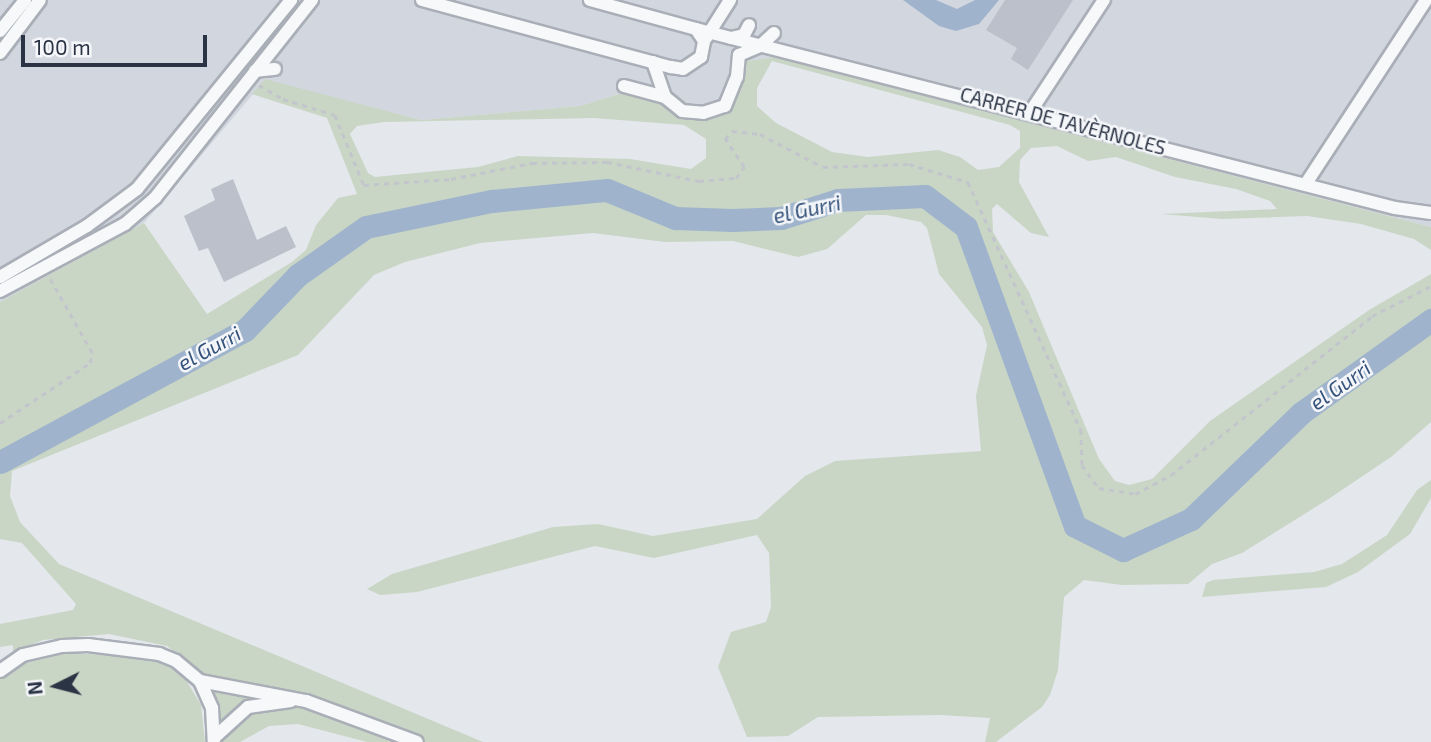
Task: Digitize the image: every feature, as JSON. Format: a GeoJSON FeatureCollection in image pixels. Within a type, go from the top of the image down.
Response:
{"type":"FeatureCollection","features":[{"type":"Feature","properties":{"kind":"street"},"geometry":{"type":"LineString","coordinates":[[0,31],[24,0]]}},
{"type":"Feature","properties":{"kind":"street"},"geometry":{"type":"LineString","coordinates":[[0,52],[40,0]]}},
{"type":"Feature","properties":{"kind":"street"},"geometry":{"type":"LineString","coordinates":[[0,277],[87,226],[137,189],[291,0]]}},
{"type":"Feature","properties":{"kind":"street"},"geometry":{"type":"LineString","coordinates":[[0,291],[125,224],[155,198],[312,0]]}},
{"type":"Feature","properties":{"kind":"street"},"geometry":{"type":"LineString","coordinates":[[422,0],[683,69],[701,57],[707,37],[730,0]]}},
{"type":"Feature","properties":{"kind":"street","name":"CARRER DE TAVÈRNOLES"},"geometry":{"type":"LineString","coordinates":[[590,0],[696,29],[707,37],[729,38],[1031,111],[1395,208],[1431,213]]}},
{"type":"Feature","properties":{"kind":"street"},"geometry":{"type":"LineString","coordinates":[[1031,111],[1104,0]]}},
{"type":"Feature","properties":{"kind":"street"},"geometry":{"type":"LineString","coordinates":[[1307,183],[1429,0]]}},
{"type":"Feature","properties":{"kind":"street"},"geometry":{"type":"LineString","coordinates":[[624,86],[665,97],[682,111],[703,114],[725,106],[737,77],[739,55],[729,38],[744,35],[749,25]]}},
{"type":"Feature","properties":{"kind":"street"},"geometry":{"type":"LineString","coordinates":[[739,55],[760,46],[774,33]]}},
{"type":"Feature","properties":{"kind":"street"},"geometry":{"type":"LineString","coordinates":[[653,62],[665,97]]}},
{"type":"Feature","properties":{"kind":"street"},"geometry":{"type":"LineString","coordinates":[[256,71],[275,69]]}},
{"type":"Feature","properties":{"kind":"street"},"geometry":{"type":"LineString","coordinates":[[0,671],[37,649],[88,645],[159,654],[176,661],[200,681],[212,708],[215,739]]}},
{"type":"Feature","properties":{"kind":"street"},"geometry":{"type":"LineString","coordinates":[[200,681],[306,701],[417,742]]}},
{"type":"Feature","properties":{"kind":"street"},"geometry":{"type":"LineString","coordinates":[[215,739],[248,707],[306,701]]}},
{"type":"Feature","properties":{"kind":"path"},"geometry":{"type":"LineString","coordinates":[[249,94],[257,84],[283,99],[335,115],[364,185],[451,179],[533,163],[607,162],[699,181],[736,178],[744,167],[725,139],[732,131],[760,134],[822,167],[909,164],[968,182],[1082,430],[1082,464],[1098,488],[1135,494],[1171,475],[1373,316],[1431,286]]}},
{"type":"Feature","properties":{"kind":"path"},"geometry":{"type":"LineString","coordinates":[[0,423],[90,363],[92,353],[47,272]]}},
{"type":"Feature","properties":{"kind":"shaded area"},"geometry":{"type":"Polygon","coordinates":[[[0,0],[1431,0],[1431,227],[774,57],[747,61],[730,108],[710,118],[684,118],[663,105],[622,93],[580,106],[421,120],[265,80],[144,223],[0,302],[0,0]]]}},
{"type":"Feature","properties":{"kind":"green space"},"geometry":{"type":"Polygon","coordinates":[[[774,57],[1431,227],[1431,250],[1414,239],[1361,224],[1307,216],[1222,219],[1161,214],[1277,209],[1270,201],[1236,189],[1175,177],[1116,157],[1088,161],[1057,146],[1031,148],[1020,160],[1019,182],[1049,237],[1031,233],[997,204],[992,209],[993,232],[1029,292],[1099,459],[1115,481],[1129,485],[1152,479],[1210,421],[1369,310],[1431,274],[1431,422],[1391,457],[1330,498],[1242,553],[1212,564],[1188,584],[1122,585],[1084,580],[1064,597],[1058,670],[1050,695],[1042,707],[996,742],[985,742],[990,718],[940,715],[818,717],[788,736],[747,737],[718,667],[731,632],[766,622],[771,607],[769,553],[757,535],[654,558],[595,546],[417,592],[380,595],[367,589],[392,574],[553,527],[598,524],[653,536],[757,519],[805,476],[835,461],[981,451],[976,396],[987,345],[982,327],[939,274],[927,228],[921,222],[886,215],[866,215],[827,249],[798,257],[733,241],[665,242],[593,233],[480,243],[405,262],[374,275],[298,355],[12,471],[10,496],[20,522],[59,564],[483,742],[367,742],[298,724],[269,726],[240,742],[221,742],[207,678],[167,646],[109,634],[43,640],[13,652],[13,645],[0,647],[0,624],[73,610],[76,604],[22,543],[0,539],[0,302],[144,223],[207,314],[292,262],[306,250],[316,225],[338,198],[357,194],[327,118],[252,94],[265,79],[421,120],[580,106],[622,93],[663,105],[684,118],[710,118],[730,108],[747,61],[774,57]],[[772,61],[757,88],[757,106],[776,123],[832,152],[868,157],[938,150],[960,157],[978,170],[999,167],[1020,148],[1020,131],[1010,125],[772,61]],[[594,118],[384,122],[357,126],[350,134],[368,173],[375,177],[478,167],[518,156],[630,159],[691,169],[706,158],[706,139],[684,125],[594,118]]]}},
{"type":"Feature","properties":{"kind":"green space"},"geometry":{"type":"Polygon","coordinates":[[[1431,480],[1431,498],[1410,534],[1358,572],[1326,587],[1202,597],[1206,583],[1213,580],[1314,572],[1342,564],[1387,535],[1417,490],[1431,480]]]}},
{"type":"Feature","properties":{"kind":"green space"},"geometry":{"type":"Polygon","coordinates":[[[66,653],[136,656],[166,664],[186,680],[201,705],[205,742],[0,742],[0,679],[14,666],[66,653]]]}},
{"type":"Feature","properties":{"kind":"water"},"geometry":{"type":"Polygon","coordinates":[[[903,0],[936,0],[957,9],[975,0],[999,0],[979,24],[956,31],[939,26],[903,0]]]}},
{"type":"Feature","properties":{"kind":"building"},"geometry":{"type":"Polygon","coordinates":[[[1005,0],[1073,0],[1028,70],[1011,59],[1017,48],[986,30],[1005,0]]]}},
{"type":"Feature","properties":{"kind":"building"},"geometry":{"type":"Polygon","coordinates":[[[233,179],[257,240],[286,226],[296,247],[224,282],[208,248],[199,251],[184,216],[215,200],[211,189],[233,179]]]}},
{"type":"Feature","properties":{"kind":"waterway","name":"el Gurri"},"geometry":{"type":"LineString","coordinates":[[0,462],[245,330],[298,275],[366,227],[492,201],[607,190],[675,218],[733,220],[781,218],[838,200],[925,196],[966,227],[1075,526],[1123,550],[1191,519],[1301,413],[1431,320]]}}]}
